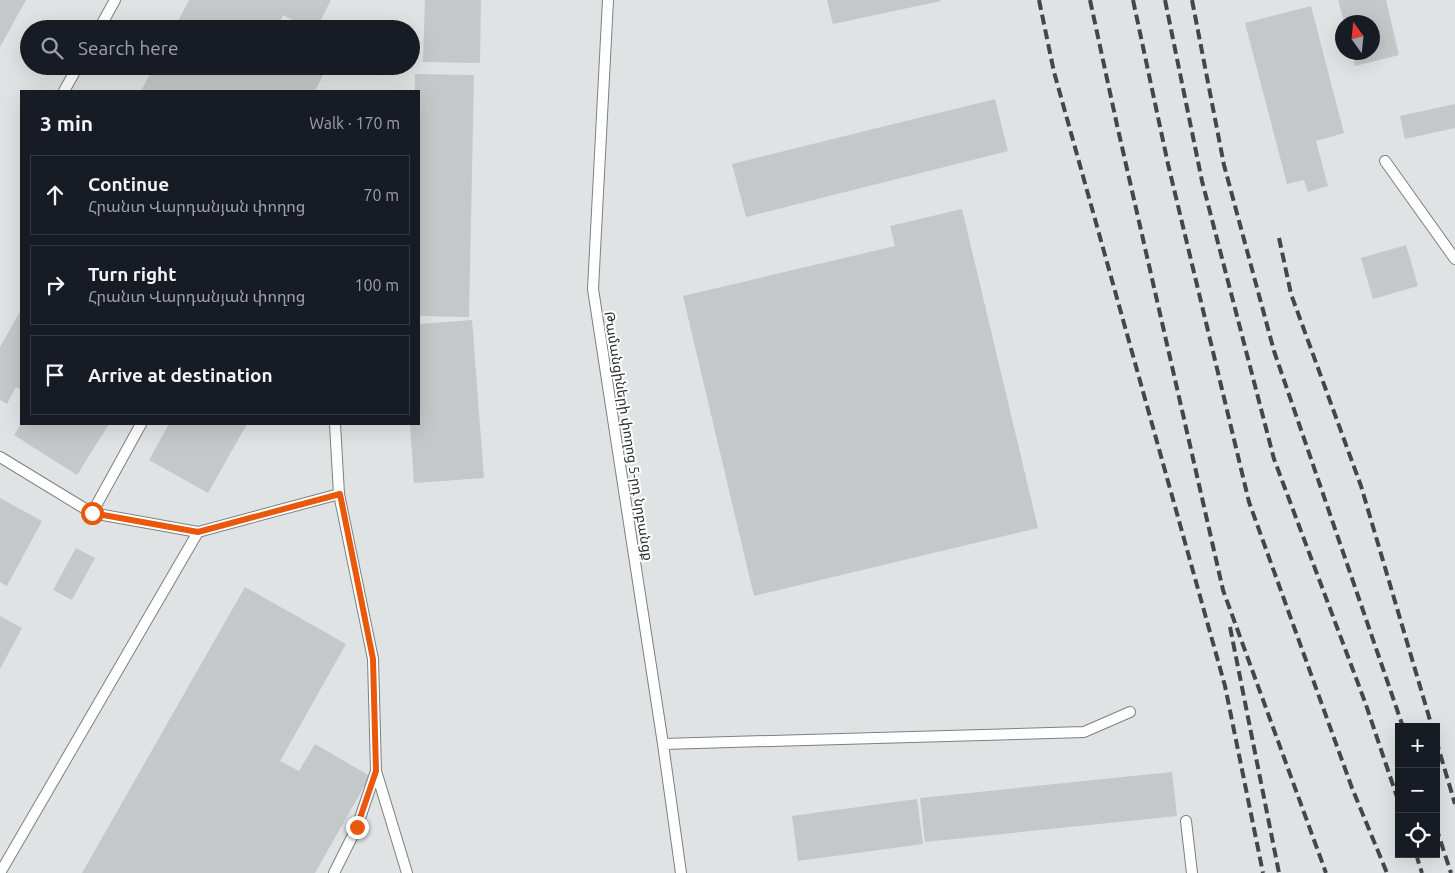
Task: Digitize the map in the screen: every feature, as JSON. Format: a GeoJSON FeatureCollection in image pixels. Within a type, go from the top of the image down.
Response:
{"type":"FeatureCollection","features":[{"type":"Feature","properties":{"kind":"lane"},"geometry":{"type":"LineString","coordinates":[[104,20],[115,0]]}},
{"type":"Feature","properties":{"kind":"lane","name":"Թամանցիների փողոց 5-րդ նրբանցք"},"geometry":{"type":"LineString","coordinates":[[608,0],[593,288],[681,873]]}},
{"type":"Feature","properties":{"kind":"lane"},"geometry":{"type":"LineString","coordinates":[[65,90],[73,75]]}},
{"type":"Feature","properties":{"kind":"lane"},"geometry":{"type":"LineString","coordinates":[[1385,161],[1455,259]]}},
{"type":"Feature","properties":{"kind":"lane"},"geometry":{"type":"LineString","coordinates":[[92,513],[140,425]]}},
{"type":"Feature","properties":{"kind":"lane"},"geometry":{"type":"LineString","coordinates":[[335,425],[340,494],[373,659],[376,771],[407,873]]}},
{"type":"Feature","properties":{"kind":"lane"},"geometry":{"type":"LineString","coordinates":[[0,457],[92,513],[198,532],[340,494]]}},
{"type":"Feature","properties":{"kind":"lane"},"geometry":{"type":"LineString","coordinates":[[0,873],[198,532]]}},
{"type":"Feature","properties":{"kind":"lane"},"geometry":{"type":"LineString","coordinates":[[663,744],[1084,732],[1130,712]]}},
{"type":"Feature","properties":{"kind":"lane"},"geometry":{"type":"LineString","coordinates":[[334,873],[357,827],[376,771]]}},
{"type":"Feature","properties":{"kind":"lane"},"geometry":{"type":"LineString","coordinates":[[1186,821],[1192,873]]}},
{"type":"Feature","properties":{"kind":"building"},"geometry":{"type":"Polygon","coordinates":[[[0,0],[26,0],[0,47],[0,0]]]}},
{"type":"Feature","properties":{"kind":"building"},"geometry":{"type":"Polygon","coordinates":[[[189,0],[331,0],[321,20],[292,20],[283,15],[280,20],[179,20],[189,0]]]}},
{"type":"Feature","properties":{"kind":"building"},"geometry":{"type":"Polygon","coordinates":[[[425,0],[481,0],[480,63],[423,62],[425,0]]]}},
{"type":"Feature","properties":{"kind":"building"},"geometry":{"type":"Polygon","coordinates":[[[827,0],[941,0],[941,1],[833,24],[827,0]]]}},
{"type":"Feature","properties":{"kind":"building"},"geometry":{"type":"Polygon","coordinates":[[[1338,0],[1386,0],[1399,55],[1380,60],[1380,15],[1342,15],[1338,0]]]}},
{"type":"Feature","properties":{"kind":"building"},"geometry":{"type":"Polygon","coordinates":[[[1311,6],[1344,133],[1316,141],[1328,186],[1308,192],[1304,180],[1287,184],[1245,23],[1311,6]]]}},
{"type":"Feature","properties":{"kind":"building"},"geometry":{"type":"Polygon","coordinates":[[[1354,60],[1379,60],[1355,66],[1354,60]]]}},
{"type":"Feature","properties":{"kind":"building"},"geometry":{"type":"Polygon","coordinates":[[[149,75],[323,75],[316,90],[142,90],[149,75]]]}},
{"type":"Feature","properties":{"kind":"building"},"geometry":{"type":"Polygon","coordinates":[[[415,75],[474,75],[469,317],[420,316],[420,90],[415,90],[415,75]]]}},
{"type":"Feature","properties":{"kind":"building"},"geometry":{"type":"Polygon","coordinates":[[[995,99],[1008,151],[746,217],[732,164],[995,99]]]}},
{"type":"Feature","properties":{"kind":"building"},"geometry":{"type":"Polygon","coordinates":[[[1455,104],[1455,128],[1405,139],[1400,116],[1455,104]]]}},
{"type":"Feature","properties":{"kind":"building"},"geometry":{"type":"Polygon","coordinates":[[[962,209],[1038,528],[754,596],[683,296],[895,246],[890,226],[962,209]]]}},
{"type":"Feature","properties":{"kind":"building"},"geometry":{"type":"Polygon","coordinates":[[[1406,245],[1418,286],[1373,299],[1361,258],[1406,245]]]}},
{"type":"Feature","properties":{"kind":"building"},"geometry":{"type":"Polygon","coordinates":[[[20,312],[20,389],[16,387],[7,404],[0,400],[0,347],[20,312]]]}},
{"type":"Feature","properties":{"kind":"building"},"geometry":{"type":"Polygon","coordinates":[[[472,320],[484,478],[414,483],[410,425],[420,425],[420,324],[472,320]]]}},
{"type":"Feature","properties":{"kind":"building"},"geometry":{"type":"Polygon","coordinates":[[[20,425],[108,425],[77,475],[14,435],[20,425]]]}},
{"type":"Feature","properties":{"kind":"building"},"geometry":{"type":"Polygon","coordinates":[[[168,425],[246,425],[208,493],[149,460],[168,425]]]}},
{"type":"Feature","properties":{"kind":"building"},"geometry":{"type":"Polygon","coordinates":[[[0,498],[42,521],[7,586],[0,582],[0,498]]]}},
{"type":"Feature","properties":{"kind":"building"},"geometry":{"type":"Polygon","coordinates":[[[76,548],[95,558],[72,600],[53,590],[76,548]]]}},
{"type":"Feature","properties":{"kind":"building"},"geometry":{"type":"Polygon","coordinates":[[[245,587],[346,644],[280,761],[299,771],[315,744],[370,776],[315,873],[82,873],[245,587]]]}},
{"type":"Feature","properties":{"kind":"building"},"geometry":{"type":"Polygon","coordinates":[[[0,616],[22,628],[0,669],[0,616]]]}},
{"type":"Feature","properties":{"kind":"building"},"geometry":{"type":"Polygon","coordinates":[[[1172,772],[1177,816],[925,842],[920,798],[1172,772]]]}},
{"type":"Feature","properties":{"kind":"building"},"geometry":{"type":"Polygon","coordinates":[[[917,799],[923,844],[798,861],[792,816],[917,799]]]}},
{"type":"Feature","properties":{"kind":"railway"},"geometry":{"type":"LineString","coordinates":[[1039,0],[1054,72],[1225,686],[1263,873]]}},
{"type":"Feature","properties":{"kind":"railway"},"geometry":{"type":"LineString","coordinates":[[1090,0],[1223,590],[1326,873]]}},
{"type":"Feature","properties":{"kind":"railway"},"geometry":{"type":"LineString","coordinates":[[1133,0],[1168,164],[1249,502],[1352,788],[1387,873]]}},
{"type":"Feature","properties":{"kind":"railway"},"geometry":{"type":"LineString","coordinates":[[1165,0],[1202,181],[1274,459],[1365,702],[1395,791]]}},
{"type":"Feature","properties":{"kind":"railway"},"geometry":{"type":"LineString","coordinates":[[1192,0],[1224,165],[1274,351],[1402,723]]}},
{"type":"Feature","properties":{"kind":"railway"},"geometry":{"type":"LineString","coordinates":[[1279,238],[1291,294],[1361,486],[1431,723]]}},
{"type":"Feature","properties":{"kind":"railway"},"geometry":{"type":"LineString","coordinates":[[1230,627],[1279,873]]}},
{"type":"Feature","properties":{"kind":"railway"},"geometry":{"type":"LineString","coordinates":[[1440,753],[1455,804]]}},
{"type":"Feature","properties":{"kind":"railway"},"geometry":{"type":"LineString","coordinates":[[1440,839],[1451,873]]}},
{"type":"Feature","properties":{"kind":"railway"},"geometry":{"type":"LineString","coordinates":[[1417,858],[1422,873]]}},
{"type":"Feature","properties":{"kind":"route"},"geometry":{"type":"LineString","coordinates":[[92,513],[198,532],[340,494],[373,659],[376,771],[357,827]]}}]}
